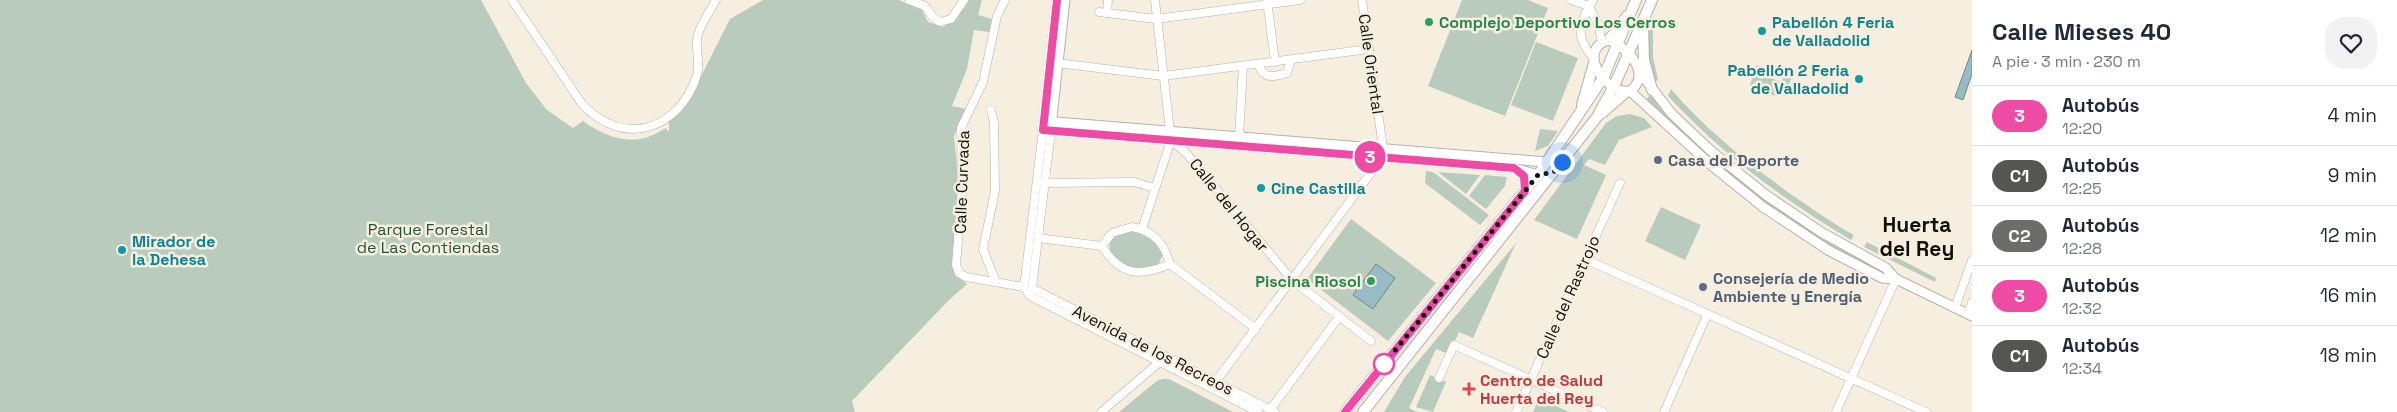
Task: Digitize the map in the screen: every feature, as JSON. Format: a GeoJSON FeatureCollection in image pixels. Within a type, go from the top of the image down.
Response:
{"type":"FeatureCollection","features":[{"type":"Feature","properties":{"kind":"main road"},"geometry":{"type":"LineString","coordinates":[[1363,412],[1371,407],[1597,117],[1614,86],[1652,0]]}},
{"type":"Feature","properties":{"kind":"main road"},"geometry":{"type":"LineString","coordinates":[[1344,412],[1538,175],[1603,78],[1610,42],[1634,5]]}},
{"type":"Feature","properties":{"kind":"main road"},"geometry":{"type":"LineString","coordinates":[[1642,22],[1644,60],[1652,90]]}},
{"type":"Feature","properties":{"kind":"main road"},"geometry":{"type":"LineString","coordinates":[[1580,115],[1594,60]]}},
{"type":"Feature","properties":{"kind":"main road"},"geometry":{"type":"LineString","coordinates":[[1597,117],[1628,91]]}},
{"type":"Feature","properties":{"kind":"main road"},"geometry":{"type":"LineString","coordinates":[[1538,175],[1554,172]]}},
{"type":"Feature","properties":{"kind":"main road"},"geometry":{"type":"LineString","coordinates":[[1480,267],[1506,228],[1537,190],[1538,175]]}},
{"type":"Feature","properties":{"kind":"main road"},"geometry":{"type":"LineString","coordinates":[[1352,412],[1422,324],[1426,312]]}},
{"type":"Feature","properties":{"kind":"street"},"geometry":{"type":"LineString","coordinates":[[512,0],[582,104],[594,117],[608,125],[640,130],[656,125],[681,107],[698,74],[697,34],[716,0]]}},
{"type":"Feature","properties":{"kind":"street"},"geometry":{"type":"LineString","coordinates":[[909,0],[925,6],[932,16],[940,22],[951,19],[964,0]]}},
{"type":"Feature","properties":{"kind":"street","name":"Calle Curvada"},"geometry":{"type":"LineString","coordinates":[[1005,0],[997,16],[983,82],[961,128],[962,189],[956,265],[959,273],[966,277],[995,280],[1028,287]]}},
{"type":"Feature","properties":{"kind":"street"},"geometry":{"type":"LineString","coordinates":[[1028,287],[1038,238],[1044,183],[1057,0]]}},
{"type":"Feature","properties":{"kind":"street"},"geometry":{"type":"LineString","coordinates":[[1028,287],[1047,126],[1065,0]]}},
{"type":"Feature","properties":{"kind":"street"},"geometry":{"type":"LineString","coordinates":[[1108,0],[1103,13],[1156,19],[1267,2],[1300,0]]}},
{"type":"Feature","properties":{"kind":"street"},"geometry":{"type":"LineString","coordinates":[[1142,229],[1169,144],[1155,0]]}},
{"type":"Feature","properties":{"kind":"street","name":"Calle Oriental"},"geometry":{"type":"LineString","coordinates":[[1362,0],[1383,148],[1382,158]]}},
{"type":"Feature","properties":{"kind":"street"},"geometry":{"type":"LineString","coordinates":[[1571,0],[1593,2]]}},
{"type":"Feature","properties":{"kind":"street"},"geometry":{"type":"LineString","coordinates":[[1267,2],[1275,62]]}},
{"type":"Feature","properties":{"kind":"street"},"geometry":{"type":"LineString","coordinates":[[1593,2],[1596,20],[1610,42],[1629,54],[1652,90],[1671,113],[1710,150],[1752,184],[1821,232],[1886,268],[1896,279],[1970,315],[1972,302]]}},
{"type":"Feature","properties":{"kind":"street"},"geometry":{"type":"LineString","coordinates":[[1593,2],[1580,26],[1581,36],[1583,45],[1594,60],[1603,78],[1614,86],[1628,91],[1710,165],[1763,207],[1828,250],[1882,278],[1896,279]]}},
{"type":"Feature","properties":{"kind":"street"},"geometry":{"type":"LineString","coordinates":[[1594,60],[1595,50],[1610,42]]}},
{"type":"Feature","properties":{"kind":"street"},"geometry":{"type":"LineString","coordinates":[[1057,63],[1163,76],[1369,49]]}},
{"type":"Feature","properties":{"kind":"street"},"geometry":{"type":"LineString","coordinates":[[1258,64],[1261,73],[1267,76],[1277,76],[1287,73],[1291,60]]}},
{"type":"Feature","properties":{"kind":"street"},"geometry":{"type":"LineString","coordinates":[[1239,137],[1243,66]]}},
{"type":"Feature","properties":{"kind":"street"},"geometry":{"type":"LineString","coordinates":[[1628,91],[1638,82],[1639,71]]}},
{"type":"Feature","properties":{"kind":"street"},"geometry":{"type":"LineString","coordinates":[[991,110],[994,129],[995,191],[983,249],[995,280]]}},
{"type":"Feature","properties":{"kind":"street"},"geometry":{"type":"LineString","coordinates":[[1047,126],[1158,139],[1169,144],[1239,137],[1547,162]]}},
{"type":"Feature","properties":{"kind":"street"},"geometry":{"type":"LineString","coordinates":[[1047,126],[1169,144],[1192,142],[1518,169],[1538,175]]}},
{"type":"Feature","properties":{"kind":"street"},"geometry":{"type":"LineString","coordinates":[[1158,139],[1169,144]]}},
{"type":"Feature","properties":{"kind":"street"},"geometry":{"type":"LineString","coordinates":[[1187,154],[1192,142]]}},
{"type":"Feature","properties":{"kind":"street","name":"Calle del Hogar"},"geometry":{"type":"LineString","coordinates":[[1169,144],[1187,154],[1292,280],[1371,341]]}},
{"type":"Feature","properties":{"kind":"street"},"geometry":{"type":"LineString","coordinates":[[1213,385],[1382,158]]}},
{"type":"Feature","properties":{"kind":"street"},"geometry":{"type":"LineString","coordinates":[[1528,160],[1538,175]]}},
{"type":"Feature","properties":{"kind":"street"},"geometry":{"type":"LineString","coordinates":[[1518,169],[1524,176],[1525,191]]}},
{"type":"Feature","properties":{"kind":"street"},"geometry":{"type":"LineString","coordinates":[[1044,183],[1134,182],[1154,188]]}},
{"type":"Feature","properties":{"kind":"street","name":"Calle del Rastrojo"},"geometry":{"type":"LineString","coordinates":[[1516,412],[1620,183]]}},
{"type":"Feature","properties":{"kind":"street"},"geometry":{"type":"LineString","coordinates":[[1102,246],[1107,237],[1118,229],[1132,227],[1142,229],[1159,239],[1164,246],[1170,264],[1256,329]]}},
{"type":"Feature","properties":{"kind":"street"},"geometry":{"type":"LineString","coordinates":[[1038,238],[1102,246],[1113,262],[1129,271],[1148,272],[1170,264]]}},
{"type":"Feature","properties":{"kind":"street"},"geometry":{"type":"LineString","coordinates":[[1585,259],[1926,412]]}},
{"type":"Feature","properties":{"kind":"street"},"geometry":{"type":"LineString","coordinates":[[1955,308],[1972,260]]}},
{"type":"Feature","properties":{"kind":"street"},"geometry":{"type":"LineString","coordinates":[[1836,412],[1896,279]]}},
{"type":"Feature","properties":{"kind":"street","name":"Avenida de los Recreos"},"geometry":{"type":"LineString","coordinates":[[1028,287],[1030,296],[1213,385],[1272,411]]}},
{"type":"Feature","properties":{"kind":"street"},"geometry":{"type":"LineString","coordinates":[[1664,412],[1707,314]]}},
{"type":"Feature","properties":{"kind":"street"},"geometry":{"type":"LineString","coordinates":[[1272,411],[1339,317]]}},
{"type":"Feature","properties":{"kind":"street"},"geometry":{"type":"LineString","coordinates":[[1439,378],[1454,345],[1603,412]]}},
{"type":"Feature","properties":{"kind":"street"},"geometry":{"type":"LineString","coordinates":[[1101,412],[1162,359]]}},
{"type":"Feature","properties":{"kind":"street","name":"Avenida de los Recreos"},"geometry":{"type":"LineString","coordinates":[[1213,385],[1258,412]]}},
{"type":"Feature","properties":{"kind":"green space","name":"Parque Forestal de Las Contiendas"},"geometry":{"type":"Polygon","coordinates":[[[0,0],[481,0],[526,83],[547,110],[573,128],[583,121],[605,134],[631,140],[648,137],[666,128],[669,132],[669,119],[689,100],[730,19],[763,0],[899,0],[922,10],[928,22],[943,27],[965,7],[968,0],[982,0],[978,15],[992,19],[989,32],[974,30],[967,69],[952,106],[966,109],[954,136],[958,176],[953,267],[955,275],[967,284],[949,300],[852,401],[855,412],[0,412],[0,0]]]}},
{"type":"Feature","properties":{"kind":"green space"},"geometry":{"type":"Polygon","coordinates":[[[1462,0],[1528,0],[1548,8],[1505,116],[1428,86],[1462,0]]]}},
{"type":"Feature","properties":{"kind":"green space"},"geometry":{"type":"Polygon","coordinates":[[[1650,17],[1653,18],[1653,57],[1658,80],[1654,82],[1650,66],[1647,33],[1650,17]]]}},
{"type":"Feature","properties":{"kind":"green space"},"geometry":{"type":"Polygon","coordinates":[[[1536,42],[1578,58],[1553,121],[1511,105],[1536,42]]]}},
{"type":"Feature","properties":{"kind":"green space"},"geometry":{"type":"Polygon","coordinates":[[[1757,65],[1771,70],[1768,77],[1781,82],[1784,76],[1792,76],[1785,96],[1776,93],[1775,96],[1750,85],[1757,65]]]}},
{"type":"Feature","properties":{"kind":"green space"},"geometry":{"type":"Polygon","coordinates":[[[1671,89],[1698,118],[1728,145],[1792,195],[1854,235],[1851,240],[1777,192],[1732,157],[1668,96],[1671,89]]]}},
{"type":"Feature","properties":{"kind":"green space"},"geometry":{"type":"Polygon","coordinates":[[[1650,95],[1691,138],[1871,264],[1869,267],[1799,227],[1734,180],[1693,145],[1646,100],[1650,95]]]}},
{"type":"Feature","properties":{"kind":"green space"},"geometry":{"type":"Polygon","coordinates":[[[1630,114],[1644,118],[1652,127],[1619,140],[1605,165],[1589,159],[1584,165],[1606,175],[1577,239],[1534,220],[1606,123],[1617,116],[1630,114]]]}},
{"type":"Feature","properties":{"kind":"green space"},"geometry":{"type":"Polygon","coordinates":[[[1540,129],[1558,131],[1548,146],[1535,151],[1540,129]]]}},
{"type":"Feature","properties":{"kind":"green space"},"geometry":{"type":"Polygon","coordinates":[[[1426,171],[1433,172],[1489,215],[1480,225],[1425,183],[1426,171]]]}},
{"type":"Feature","properties":{"kind":"green space"},"geometry":{"type":"Polygon","coordinates":[[[1438,172],[1480,175],[1466,194],[1438,172]]]}},
{"type":"Feature","properties":{"kind":"green space"},"geometry":{"type":"Polygon","coordinates":[[[1485,175],[1507,177],[1505,186],[1486,209],[1469,196],[1485,175]]]}},
{"type":"Feature","properties":{"kind":"green space"},"geometry":{"type":"Polygon","coordinates":[[[1661,207],[1701,225],[1685,260],[1645,241],[1661,207]]]}},
{"type":"Feature","properties":{"kind":"green space","name":"Piscina Riosol"},"geometry":{"type":"Polygon","coordinates":[[[1351,219],[1436,283],[1388,341],[1307,279],[1351,219]]]}},
{"type":"Feature","properties":{"kind":"green space"},"geometry":{"type":"Polygon","coordinates":[[[1128,231],[1140,233],[1153,240],[1163,254],[1159,263],[1151,267],[1142,268],[1133,267],[1116,260],[1111,253],[1112,236],[1128,231]]]}},
{"type":"Feature","properties":{"kind":"green space"},"geometry":{"type":"Polygon","coordinates":[[[1867,242],[1936,278],[1935,282],[1864,247],[1867,242]]]}},
{"type":"Feature","properties":{"kind":"green space"},"geometry":{"type":"Polygon","coordinates":[[[1516,243],[1473,338],[1459,332],[1455,341],[1450,343],[1446,353],[1436,349],[1409,408],[1417,412],[1384,412],[1405,377],[1516,243]]]}},
{"type":"Feature","properties":{"kind":"green space"},"geometry":{"type":"Polygon","coordinates":[[[1430,375],[1446,382],[1433,412],[1416,407],[1430,375]]]}},
{"type":"Feature","properties":{"kind":"green space"},"geometry":{"type":"Polygon","coordinates":[[[1169,379],[1233,412],[1119,412],[1158,380],[1169,379]]]}},
{"type":"Feature","properties":{"kind":"green space"},"geometry":{"type":"Polygon","coordinates":[[[1539,398],[1569,412],[1533,412],[1539,398]]]}},
{"type":"Feature","properties":{"kind":"water"},"geometry":{"type":"Polygon","coordinates":[[[1972,50],[1972,74],[1963,100],[1955,97],[1972,50]]]}},
{"type":"Feature","properties":{"kind":"water"},"geometry":{"type":"Polygon","coordinates":[[[1376,264],[1395,278],[1373,309],[1353,295],[1376,264]]]}},
{"type":"Feature","properties":{"kind":"bus line","name":"3"},"geometry":{"type":"LineString","coordinates":[[1057,0],[1043,130],[1514,168],[1518,169],[1524,176],[1526,181],[1525,191],[1345,412]]}},
{"type":"Feature","properties":{"kind":"place","name":"Complejo Deportivo Los Cerros"},"geometry":{"type":"Point","coordinates":[1429,22]}},
{"type":"Feature","properties":{"kind":"place","name":"Pabellón 4 Feria de Valladolid"},"geometry":{"type":"Point","coordinates":[1762,31]}},
{"type":"Feature","properties":{"kind":"place","name":"Pabellón 2 Feria de Valladolid"},"geometry":{"type":"Point","coordinates":[1859,79]}},
{"type":"Feature","properties":{"kind":"place","name":"Casa del Deporte"},"geometry":{"type":"Point","coordinates":[1658,160]}},
{"type":"Feature","properties":{"kind":"place","name":"Cine Castilla"},"geometry":{"type":"Point","coordinates":[1261,188]}},
{"type":"Feature","properties":{"kind":"place","name":"Mirador de la Dehesa"},"geometry":{"type":"Point","coordinates":[122,250]}},
{"type":"Feature","properties":{"kind":"place","name":"Piscina Riosol"},"geometry":{"type":"Point","coordinates":[1371,281]}},
{"type":"Feature","properties":{"kind":"place","name":"Consejería de Medio Ambiente y Energía"},"geometry":{"type":"Point","coordinates":[1703,287]}},
{"type":"Feature","properties":{"kind":"place","name":"Centro de Salud Huerta del Rey"},"geometry":{"type":"Point","coordinates":[1469,389]}},
{"type":"Feature","properties":{"kind":"district","name":"Huerta del Rey"},"geometry":{"type":"Point","coordinates":[1917,236]}},
{"type":"Feature","properties":{"kind":"route"},"geometry":{"type":"LineString","coordinates":[[1384,364],[1538,175],[1554,172],[1562,162]]}}]}
